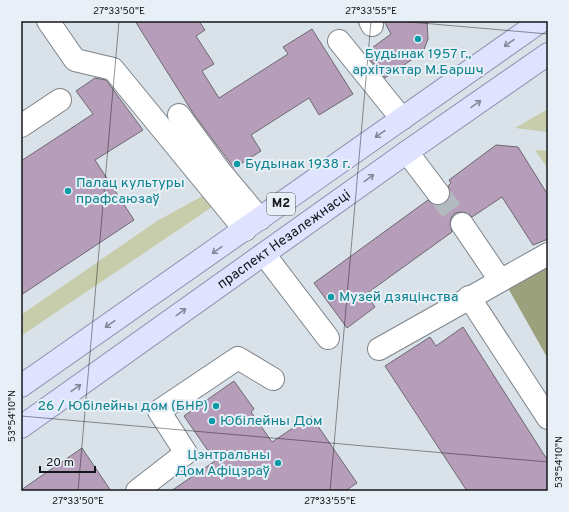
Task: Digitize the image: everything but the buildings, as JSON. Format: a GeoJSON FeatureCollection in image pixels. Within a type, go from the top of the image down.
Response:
{"type":"FeatureCollection","features":[{"type":"Feature","properties":{"kind":"main road","name":"М2"},"geometry":{"type":"LineString","coordinates":[[21,386],[541,21]]}},
{"type":"Feature","properties":{"kind":"main road","name":"праспект Незалежнасці"},"geometry":{"type":"LineString","coordinates":[[21,427],[407,152],[548,54]]}},
{"type":"Feature","properties":{"kind":"lane"},"geometry":{"type":"LineString","coordinates":[[48,21],[75,60],[113,69],[253,224]]}},
{"type":"Feature","properties":{"kind":"lane"},"geometry":{"type":"LineString","coordinates":[[339,41],[402,119]]}},
{"type":"Feature","properties":{"kind":"lane"},"geometry":{"type":"LineString","coordinates":[[21,126],[60,100]]}},
{"type":"Feature","properties":{"kind":"lane"},"geometry":{"type":"LineString","coordinates":[[179,115],[218,170],[253,224]]}},
{"type":"Feature","properties":{"kind":"lane"},"geometry":{"type":"LineString","coordinates":[[407,152],[438,192]]}},
{"type":"Feature","properties":{"kind":"lane"},"geometry":{"type":"LineString","coordinates":[[462,224],[500,280]]}},
{"type":"Feature","properties":{"kind":"lane"},"geometry":{"type":"LineString","coordinates":[[264,254],[328,338]]}},
{"type":"Feature","properties":{"kind":"lane"},"geometry":{"type":"LineString","coordinates":[[379,349],[469,297],[548,254]]}},
{"type":"Feature","properties":{"kind":"lane"},"geometry":{"type":"LineString","coordinates":[[469,297],[548,418]]}},
{"type":"Feature","properties":{"kind":"lane"},"geometry":{"type":"LineString","coordinates":[[137,491],[186,453],[159,411],[238,358],[273,379]]}},
{"type":"Feature","properties":{"kind":"green space"},"geometry":{"type":"Polygon","coordinates":[[[548,109],[548,132],[515,128],[548,109]]]}},
{"type":"Feature","properties":{"kind":"green space"},"geometry":{"type":"Polygon","coordinates":[[[535,150],[548,151],[548,169],[535,150]]]}},
{"type":"Feature","properties":{"kind":"green space"},"geometry":{"type":"Polygon","coordinates":[[[206,194],[215,205],[21,336],[21,315],[157,221],[206,194]]]}},
{"type":"Feature","properties":{"kind":"green space"},"geometry":{"type":"Polygon","coordinates":[[[548,266],[548,359],[508,288],[548,266]]]}},
{"type":"Feature","properties":{"kind":"tunnel"},"geometry":{"type":"LineString","coordinates":[[438,193],[462,224]]}},
{"type":"Feature","properties":{"kind":"place","name":"Будынак 1957 г., архітэктар М.Баршч"},"geometry":{"type":"Point","coordinates":[418,39]}},
{"type":"Feature","properties":{"kind":"place","name":"Будынак 1938 г."},"geometry":{"type":"Point","coordinates":[237,164]}},
{"type":"Feature","properties":{"kind":"place","name":"Палац культуры прафсаюзаў"},"geometry":{"type":"Point","coordinates":[68,191]}},
{"type":"Feature","properties":{"kind":"place","name":"Музей дзяцінства"},"geometry":{"type":"Point","coordinates":[331,297]}},
{"type":"Feature","properties":{"kind":"place","name":"26 / Юбілейны дом (БНР)"},"geometry":{"type":"Point","coordinates":[216,406]}},
{"type":"Feature","properties":{"kind":"place","name":"Юбілейны Дом"},"geometry":{"type":"Point","coordinates":[212,421]}},
{"type":"Feature","properties":{"kind":"place","name":"Цэнтральны Дом Афіцэраў"},"geometry":{"type":"Point","coordinates":[278,463]}}]}
